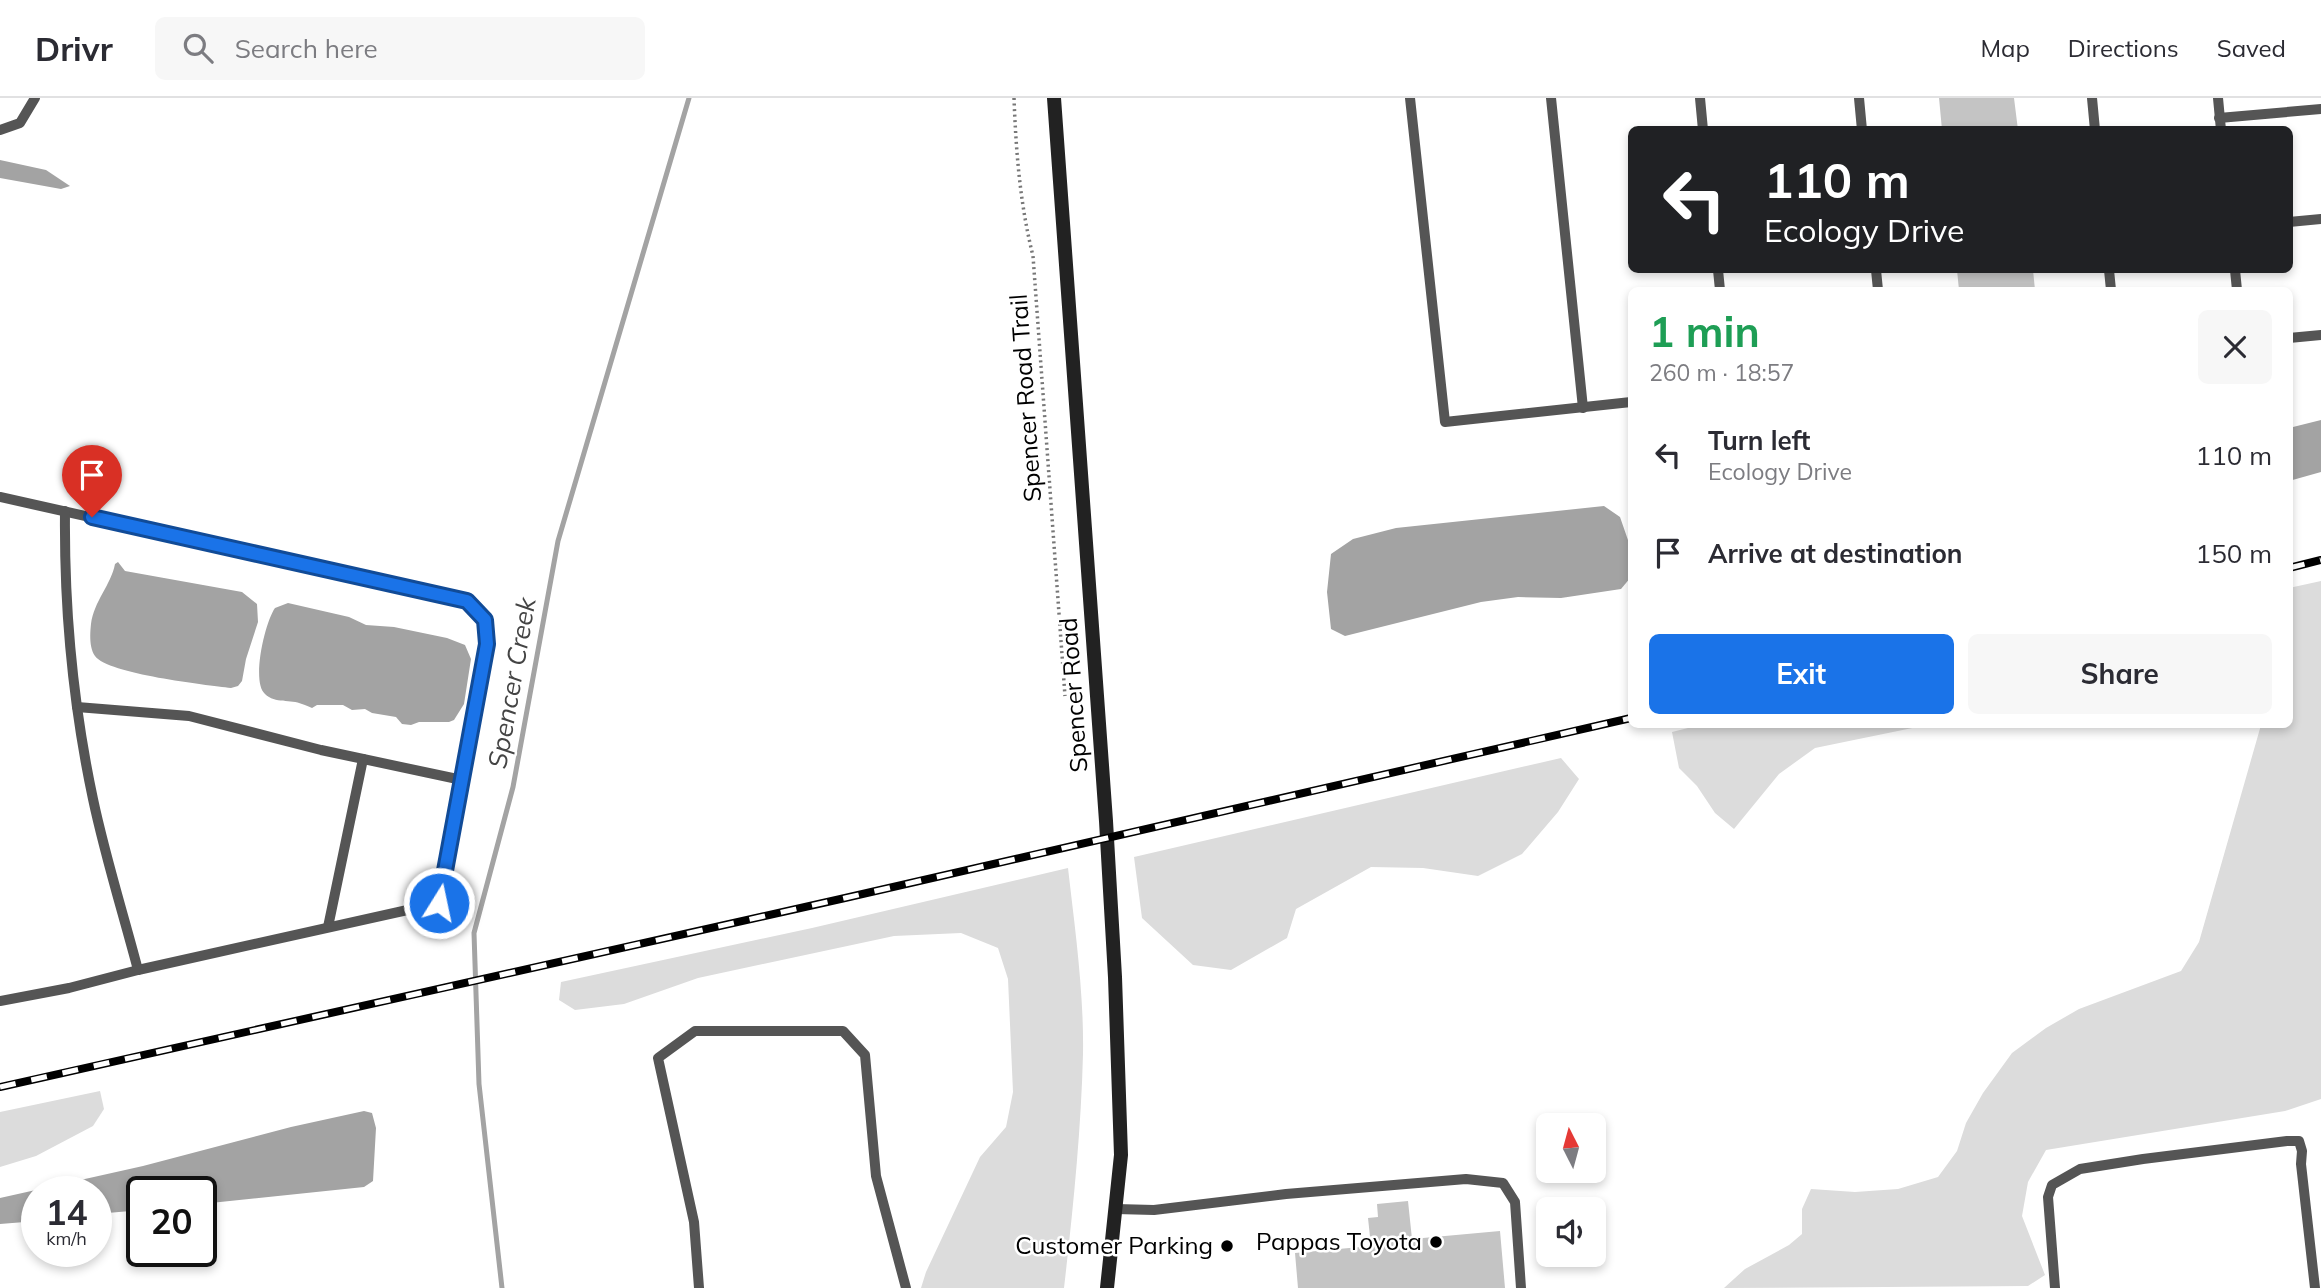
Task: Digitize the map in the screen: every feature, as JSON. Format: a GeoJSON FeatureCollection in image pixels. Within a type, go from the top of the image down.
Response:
{"type":"FeatureCollection","features":[{"type":"Feature","properties":{"kind":"main road","name":"Spencer Road"},"geometry":{"type":"LineString","coordinates":[[1054,98],[1106,821],[1120,1120],[1121,1155],[1107,1288]]}},
{"type":"Feature","properties":{"kind":"lane"},"geometry":{"type":"LineString","coordinates":[[0,130],[20,123],[35,98]]}},
{"type":"Feature","properties":{"kind":"lane"},"geometry":{"type":"LineString","coordinates":[[1410,98],[1445,422],[1628,402]]}},
{"type":"Feature","properties":{"kind":"lane"},"geometry":{"type":"LineString","coordinates":[[1551,98],[1583,408]]}},
{"type":"Feature","properties":{"kind":"lane"},"geometry":{"type":"LineString","coordinates":[[1700,98],[1703,126]]}},
{"type":"Feature","properties":{"kind":"lane"},"geometry":{"type":"LineString","coordinates":[[1858,98],[1862,126]]}},
{"type":"Feature","properties":{"kind":"lane"},"geometry":{"type":"LineString","coordinates":[[2092,98],[2095,126]]}},
{"type":"Feature","properties":{"kind":"lane"},"geometry":{"type":"LineString","coordinates":[[2218,98],[2220,124],[2321,109]]}},
{"type":"Feature","properties":{"kind":"lane"},"geometry":{"type":"LineString","coordinates":[[2293,222],[2321,219]]}},
{"type":"Feature","properties":{"kind":"lane"},"geometry":{"type":"LineString","coordinates":[[2293,338],[2321,335]]}},
{"type":"Feature","properties":{"kind":"lane"},"geometry":{"type":"LineString","coordinates":[[0,497],[467,601],[485,620],[487,644],[437,918]]}},
{"type":"Feature","properties":{"kind":"lane"},"geometry":{"type":"LineString","coordinates":[[65,511],[64,563],[77,708],[93,800],[138,970]]}},
{"type":"Feature","properties":{"kind":"lane"},"geometry":{"type":"LineString","coordinates":[[77,708],[189,716],[363,759],[462,780]]}},
{"type":"Feature","properties":{"kind":"lane"},"geometry":{"type":"LineString","coordinates":[[328,927],[363,759]]}},
{"type":"Feature","properties":{"kind":"lane"},"geometry":{"type":"LineString","coordinates":[[0,1001],[69,988],[439,903]]}},
{"type":"Feature","properties":{"kind":"lane"},"geometry":{"type":"LineString","coordinates":[[699,1288],[694,1222],[658,1058],[695,1031],[844,1031],[865,1055],[876,1176],[906,1288]]}},
{"type":"Feature","properties":{"kind":"lane"},"geometry":{"type":"LineString","coordinates":[[2055,1288],[2048,1197],[2052,1185],[2056,1182],[2080,1169],[2287,1141],[2299,1141],[2302,1151],[2301,1164],[2315,1288]]}},
{"type":"Feature","properties":{"kind":"lane"},"geometry":{"type":"LineString","coordinates":[[1116,1209],[1154,1210],[1286,1194],[1465,1180],[1503,1183],[1515,1202],[1521,1288]]}},
{"type":"Feature","properties":{"kind":"path","name":"Spencer Road Trail"},"geometry":{"type":"LineString","coordinates":[[1014,98],[1019,185],[1033,256],[1065,696]]}},
{"type":"Feature","properties":{"kind":"shaded area"},"geometry":{"type":"Polygon","coordinates":[[[0,160],[46,170],[70,186],[61,189],[0,178],[0,160]]]}},
{"type":"Feature","properties":{"kind":"shaded area"},"geometry":{"type":"Polygon","coordinates":[[[2321,420],[2321,472],[2293,480],[2293,427],[2321,420]]]}},
{"type":"Feature","properties":{"kind":"shaded area"},"geometry":{"type":"Polygon","coordinates":[[[1604,506],[1620,517],[1628,540],[1628,581],[1621,589],[1561,598],[1518,597],[1481,602],[1345,636],[1331,629],[1327,592],[1331,554],[1353,539],[1396,528],[1604,506]]]}},
{"type":"Feature","properties":{"kind":"shaded area"},"geometry":{"type":"Polygon","coordinates":[[[118,562],[125,571],[242,592],[257,604],[258,622],[242,681],[238,686],[219,687],[137,673],[118,668],[95,656],[90,640],[93,616],[118,562]]]}},
{"type":"Feature","properties":{"kind":"shaded area"},"geometry":{"type":"Polygon","coordinates":[[[2321,581],[2321,1099],[2285,1111],[2046,1150],[2028,1182],[2022,1216],[2045,1275],[2028,1286],[1724,1288],[1745,1269],[1789,1245],[1802,1234],[1802,1209],[1811,1189],[1855,1192],[1898,1189],[1938,1177],[1957,1151],[1966,1123],[1983,1093],[2012,1053],[2046,1028],[2079,1009],[2181,971],[2199,942],[2260,728],[2293,728],[2293,587],[2321,581]]]}},
{"type":"Feature","properties":{"kind":"shaded area"},"geometry":{"type":"Polygon","coordinates":[[[288,603],[349,617],[366,625],[394,627],[447,638],[465,645],[471,659],[464,704],[454,720],[402,724],[396,717],[372,713],[365,709],[352,710],[343,705],[317,705],[312,708],[269,697],[261,687],[259,677],[261,652],[271,615],[275,608],[288,603]]]}},
{"type":"Feature","properties":{"kind":"shaded area"},"geometry":{"type":"Polygon","coordinates":[[[1688,728],[1912,728],[1815,748],[1779,774],[1734,829],[1715,813],[1697,786],[1679,768],[1672,732],[1688,728]]]}},
{"type":"Feature","properties":{"kind":"shaded area"},"geometry":{"type":"Polygon","coordinates":[[[1561,758],[1579,779],[1558,812],[1522,854],[1478,876],[1423,868],[1371,867],[1296,909],[1287,938],[1231,970],[1193,965],[1142,918],[1134,857],[1561,758]]]}},
{"type":"Feature","properties":{"kind":"shaded area"},"geometry":{"type":"Polygon","coordinates":[[[1068,868],[1081,984],[1083,1054],[1076,1171],[1064,1288],[921,1288],[980,1157],[1006,1127],[1013,1092],[1008,979],[998,948],[961,933],[894,936],[698,978],[624,1004],[575,1010],[559,1000],[561,982],[812,928],[1068,868]]]}},
{"type":"Feature","properties":{"kind":"shaded area"},"geometry":{"type":"Polygon","coordinates":[[[100,1091],[104,1109],[93,1126],[36,1156],[0,1167],[0,1112],[100,1091]]]}},
{"type":"Feature","properties":{"kind":"shaded area"},"geometry":{"type":"Polygon","coordinates":[[[364,1111],[372,1113],[376,1128],[373,1181],[364,1187],[217,1202],[217,1176],[126,1176],[126,1211],[112,1213],[112,1176],[98,1176],[143,1166],[291,1127],[364,1111]]]}},
{"type":"Feature","properties":{"kind":"shaded area"},"geometry":{"type":"Polygon","coordinates":[[[21,1193],[21,1222],[0,1224],[0,1198],[21,1193]]]}},
{"type":"Feature","properties":{"kind":"building"},"geometry":{"type":"Polygon","coordinates":[[[1939,98],[2014,98],[2018,126],[1942,126],[1939,98]]]}},
{"type":"Feature","properties":{"kind":"building"},"geometry":{"type":"Polygon","coordinates":[[[1957,273],[2033,273],[2035,287],[1959,287],[1957,273]]]}},
{"type":"Feature","properties":{"kind":"building","name":"Pappas Toyota"},"geometry":{"type":"Polygon","coordinates":[[[1408,1201],[1412,1239],[1500,1231],[1505,1288],[1298,1288],[1295,1253],[1371,1246],[1368,1218],[1378,1217],[1377,1204],[1408,1201]]]}},
{"type":"Feature","properties":{"kind":"waterway","name":"Spencer Creek"},"geometry":{"type":"LineString","coordinates":[[502,1288],[479,1084],[474,933],[513,787],[558,541],[689,98]]}},
{"type":"Feature","properties":{"kind":"railway"},"geometry":{"type":"LineString","coordinates":[[2293,567],[2321,560]]}},
{"type":"Feature","properties":{"kind":"railway"},"geometry":{"type":"LineString","coordinates":[[0,1087],[845,898],[1628,719]]}},
{"type":"Feature","properties":{"kind":"place","name":"Pappas Toyota"},"geometry":{"type":"Point","coordinates":[1436,1242]}},
{"type":"Feature","properties":{"kind":"place","name":"Customer Parking"},"geometry":{"type":"Point","coordinates":[1227,1246]}},
{"type":"Feature","properties":{"kind":"route"},"geometry":{"type":"LineString","coordinates":[[92,517],[467,601],[485,620],[487,644],[439,903]]}}]}
